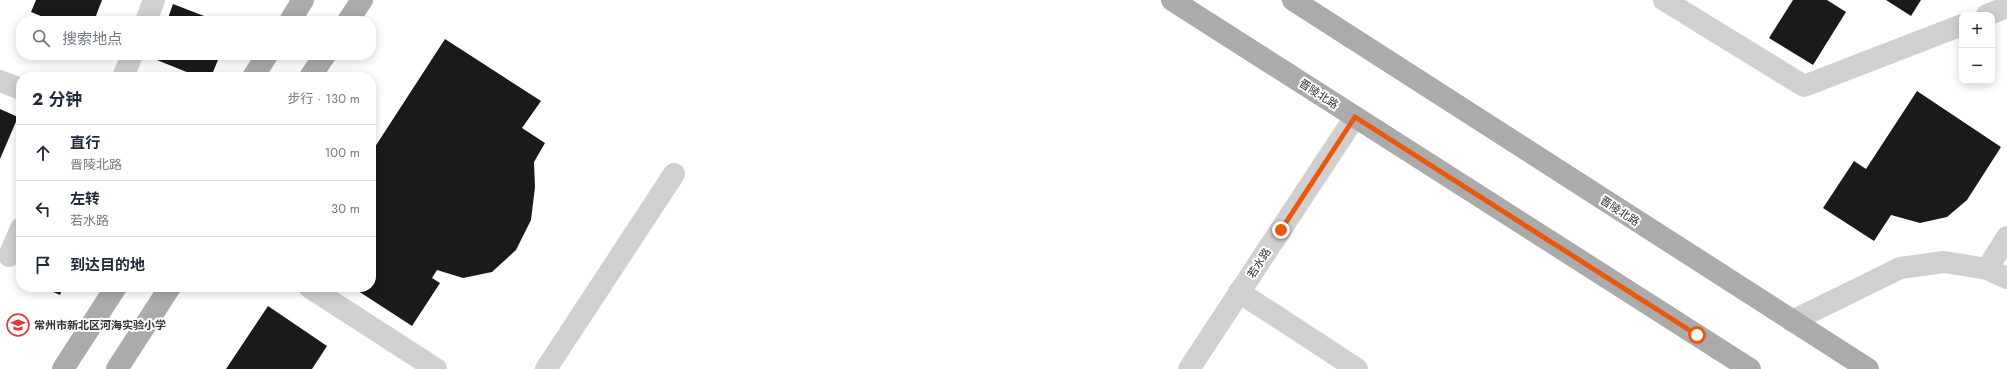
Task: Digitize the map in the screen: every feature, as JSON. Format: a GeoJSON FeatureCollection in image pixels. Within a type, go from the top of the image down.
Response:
{"type":"FeatureCollection","features":[{"type":"Feature","properties":{"kind":"main road"},"geometry":{"type":"LineString","coordinates":[[293,16],[303,0]]}},
{"type":"Feature","properties":{"kind":"main road"},"geometry":{"type":"LineString","coordinates":[[351,16],[362,0]]}},
{"type":"Feature","properties":{"kind":"main road","name":"晋陵北路"},"geometry":{"type":"LineString","coordinates":[[1172,0],[1750,369]]}},
{"type":"Feature","properties":{"kind":"main road","name":"晋陵北路"},"geometry":{"type":"LineString","coordinates":[[1293,0],[1868,369]]}},
{"type":"Feature","properties":{"kind":"main road"},"geometry":{"type":"LineString","coordinates":[[256,72],[264,60]]}},
{"type":"Feature","properties":{"kind":"main road"},"geometry":{"type":"LineString","coordinates":[[313,72],[322,60]]}},
{"type":"Feature","properties":{"kind":"main road"},"geometry":{"type":"LineString","coordinates":[[63,369],[113,292]]}},
{"type":"Feature","properties":{"kind":"main road"},"geometry":{"type":"LineString","coordinates":[[117,369],[167,292]]}},
{"type":"Feature","properties":{"kind":"street"},"geometry":{"type":"LineString","coordinates":[[148,16],[154,0]]}},
{"type":"Feature","properties":{"kind":"street"},"geometry":{"type":"LineString","coordinates":[[1664,0],[1804,86],[1959,26]]}},
{"type":"Feature","properties":{"kind":"street"},"geometry":{"type":"LineString","coordinates":[[1994,12],[2007,7]]}},
{"type":"Feature","properties":{"kind":"street"},"geometry":{"type":"LineString","coordinates":[[126,72],[130,60]]}},
{"type":"Feature","properties":{"kind":"street"},"geometry":{"type":"LineString","coordinates":[[0,81],[16,87]]}},
{"type":"Feature","properties":{"kind":"street","name":"若水路"},"geometry":{"type":"LineString","coordinates":[[1189,369],[1355,117]]}},
{"type":"Feature","properties":{"kind":"street"},"geometry":{"type":"LineString","coordinates":[[546,369],[674,174]]}},
{"type":"Feature","properties":{"kind":"street"},"geometry":{"type":"LineString","coordinates":[[1987,269],[2007,237]]}},
{"type":"Feature","properties":{"kind":"street"},"geometry":{"type":"LineString","coordinates":[[9,256],[16,240]]}},
{"type":"Feature","properties":{"kind":"street"},"geometry":{"type":"LineString","coordinates":[[1792,321],[1900,268],[1944,262],[1987,269],[2007,278]]}},
{"type":"Feature","properties":{"kind":"street"},"geometry":{"type":"LineString","coordinates":[[317,292],[436,369]]}},
{"type":"Feature","properties":{"kind":"street"},"geometry":{"type":"LineString","coordinates":[[1240,292],[1357,369]]}},
{"type":"Feature","properties":{"kind":"building"},"geometry":{"type":"Polygon","coordinates":[[[36,0],[102,0],[96,16],[41,16],[31,12],[36,0]]]}},
{"type":"Feature","properties":{"kind":"building"},"geometry":{"type":"Polygon","coordinates":[[[1793,0],[1827,0],[1846,12],[1813,65],[1769,38],[1793,0]]]}},
{"type":"Feature","properties":{"kind":"building"},"geometry":{"type":"Polygon","coordinates":[[[1886,0],[1921,0],[1911,16],[1886,0]]]}},
{"type":"Feature","properties":{"kind":"building"},"geometry":{"type":"Polygon","coordinates":[[[173,4],[204,16],[169,16],[173,4]]]}},
{"type":"Feature","properties":{"kind":"building"},"geometry":{"type":"Polygon","coordinates":[[[445,39],[541,101],[522,128],[545,143],[534,162],[535,187],[531,220],[516,250],[492,272],[463,278],[437,270],[432,278],[440,283],[412,326],[360,292],[376,292],[376,145],[445,39]]]}},
{"type":"Feature","properties":{"kind":"building"},"geometry":{"type":"Polygon","coordinates":[[[157,60],[218,60],[213,72],[187,72],[157,60]]]}},
{"type":"Feature","properties":{"kind":"building"},"geometry":{"type":"Polygon","coordinates":[[[1917,91],[2001,147],[1967,200],[1947,217],[1920,223],[1891,215],[1874,241],[1823,208],[1854,161],[1866,169],[1917,91]]]}},
{"type":"Feature","properties":{"kind":"building"},"geometry":{"type":"Polygon","coordinates":[[[0,109],[16,116],[16,122],[0,159],[0,109]]]}},
{"type":"Feature","properties":{"kind":"building"},"geometry":{"type":"Polygon","coordinates":[[[53,292],[61,292],[60,295],[53,292]]]}},
{"type":"Feature","properties":{"kind":"building"},"geometry":{"type":"Polygon","coordinates":[[[268,306],[327,346],[312,369],[226,369],[268,306]]]}},
{"type":"Feature","properties":{"kind":"place","name":"常州市新北区河海实验小学"},"geometry":{"type":"Point","coordinates":[18,325]}},
{"type":"Feature","properties":{"kind":"route"},"geometry":{"type":"LineString","coordinates":[[1281,230],[1355,117],[1697,335]]}}]}
